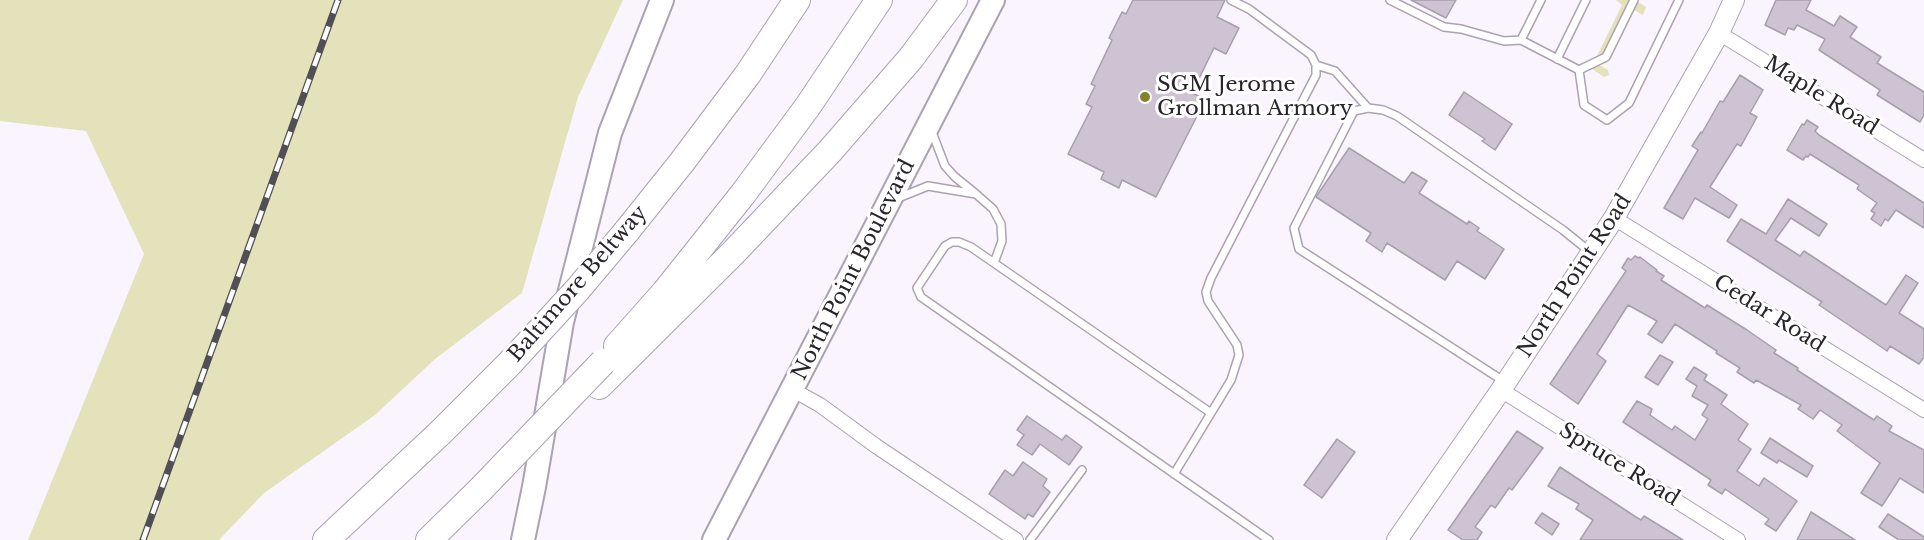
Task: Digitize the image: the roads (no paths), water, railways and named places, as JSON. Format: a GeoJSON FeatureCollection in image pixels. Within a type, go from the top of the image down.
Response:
{"type":"FeatureCollection","features":[{"type":"Feature","properties":{"kind":"highway"},"geometry":{"type":"LineString","coordinates":[[626,232],[678,158],[780,0]]}},
{"type":"Feature","properties":{"kind":"highway","name":"Baltimore Beltway"},"geometry":{"type":"LineString","coordinates":[[326,540],[379,492],[511,362],[578,289],[682,162],[747,74],[797,0]]}},
{"type":"Feature","properties":{"kind":"highway"},"geometry":{"type":"LineString","coordinates":[[601,374],[743,194],[808,106],[879,0]]}},
{"type":"Feature","properties":{"kind":"highway"},"geometry":{"type":"LineString","coordinates":[[429,540],[601,374],[732,253],[830,152],[911,58],[954,0]]}},
{"type":"Feature","properties":{"kind":"highway"},"geometry":{"type":"LineString","coordinates":[[316,540],[379,492]]}},
{"type":"Feature","properties":{"kind":"main road"},"geometry":{"type":"LineString","coordinates":[[523,540],[562,322],[608,144],[662,0]]}},
{"type":"Feature","properties":{"kind":"main road","name":"North Point Boulevard"},"geometry":{"type":"LineString","coordinates":[[714,540],[993,0]]}},
{"type":"Feature","properties":{"kind":"main road"},"geometry":{"type":"LineString","coordinates":[[697,540],[757,455]]}},
{"type":"Feature","properties":{"kind":"main road"},"geometry":{"type":"LineString","coordinates":[[532,540],[534,487]]}},
{"type":"Feature","properties":{"kind":"street","name":"North Point Road"},"geometry":{"type":"LineString","coordinates":[[1397,540],[1504,387],[1614,218],[1719,33],[1734,0]]}},
{"type":"Feature","properties":{"kind":"street","name":"Maple Road"},"geometry":{"type":"LineString","coordinates":[[1719,33],[1924,160]]}},
{"type":"Feature","properties":{"kind":"street","name":"Cedar Road"},"geometry":{"type":"LineString","coordinates":[[1614,218],[1924,410]]}},
{"type":"Feature","properties":{"kind":"street","name":"Spruce Road"},"geometry":{"type":"LineString","coordinates":[[1504,387],[1738,540]]}},
{"type":"Feature","properties":{"kind":"street"},"geometry":{"type":"LineString","coordinates":[[793,390],[820,405],[1011,539]]}},
{"type":"Feature","properties":{"kind":"lane"},"geometry":{"type":"LineString","coordinates":[[1174,474],[1231,380],[1239,355],[1237,345],[1208,301],[1206,291],[1316,75],[1316,65],[1311,54],[1249,9],[1231,0]]}},
{"type":"Feature","properties":{"kind":"lane"},"geometry":{"type":"LineString","coordinates":[[1390,0],[1444,27],[1461,29],[1504,41],[1521,40],[1579,70]]}},
{"type":"Feature","properties":{"kind":"lane"},"geometry":{"type":"LineString","coordinates":[[1521,40],[1541,0]]}},
{"type":"Feature","properties":{"kind":"lane"},"geometry":{"type":"LineString","coordinates":[[1557,59],[1587,0]]}},
{"type":"Feature","properties":{"kind":"lane"},"geometry":{"type":"LineString","coordinates":[[1579,70],[1606,57],[1634,0]]}},
{"type":"Feature","properties":{"kind":"lane"},"geometry":{"type":"LineString","coordinates":[[1579,70],[1584,105],[1607,120],[1629,103],[1679,0]]}},
{"type":"Feature","properties":{"kind":"lane"},"geometry":{"type":"LineString","coordinates":[[1316,65],[1335,71],[1368,108]]}},
{"type":"Feature","properties":{"kind":"lane"},"geometry":{"type":"LineString","coordinates":[[1504,387],[1299,249],[1294,228],[1354,111],[1368,108],[1383,110],[1397,116],[1563,230],[1591,253]]}},
{"type":"Feature","properties":{"kind":"lane"},"geometry":{"type":"LineString","coordinates":[[929,124],[945,166],[993,209],[1001,224],[1002,241],[994,263]]}},
{"type":"Feature","properties":{"kind":"lane"},"geometry":{"type":"LineString","coordinates":[[887,202],[928,186],[976,194]]}},
{"type":"Feature","properties":{"kind":"lane"},"geometry":{"type":"LineString","coordinates":[[1210,413],[971,247],[959,242],[952,242],[945,246],[917,288],[921,297],[1269,540]]}},
{"type":"Feature","properties":{"kind":"lane"},"geometry":{"type":"LineString","coordinates":[[1030,540],[1082,470]]}},
{"type":"Feature","properties":{"kind":"railway"},"geometry":{"type":"LineString","coordinates":[[143,540],[338,0]]}},
{"type":"Feature","properties":{"kind":"place","name":"SGM Jerome Grollman Armory"},"geometry":{"type":"Point","coordinates":[1145,97]}}]}
